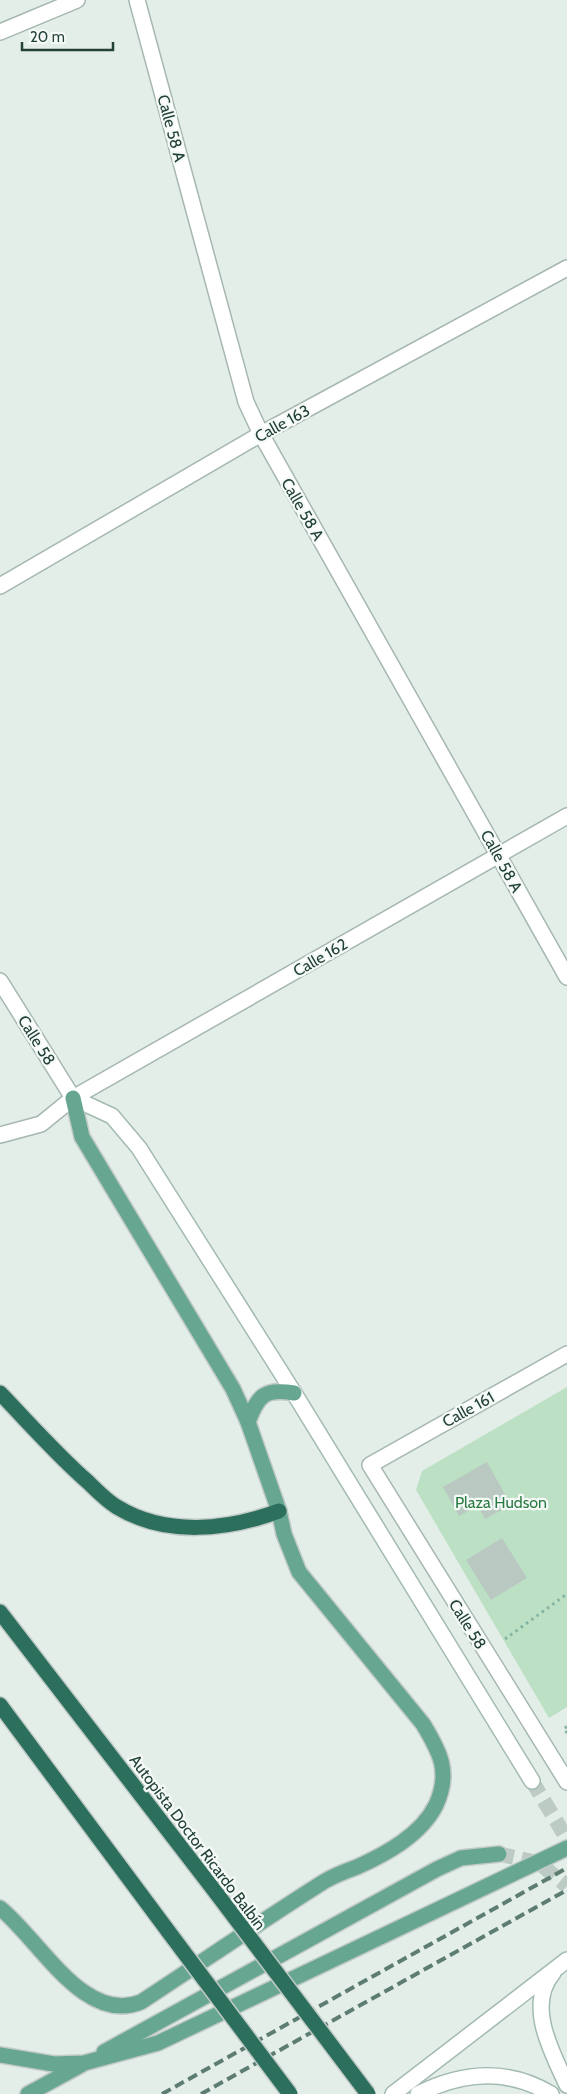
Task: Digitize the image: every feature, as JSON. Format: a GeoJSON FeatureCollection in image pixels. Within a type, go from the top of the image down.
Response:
{"type":"FeatureCollection","features":[{"type":"Feature","properties":{"kind":"highway"},"geometry":{"type":"LineString","coordinates":[[0,1393],[75,1471],[117,1507],[137,1516],[189,1527],[218,1528],[252,1521],[279,1511]]}},
{"type":"Feature","properties":{"kind":"highway","name":"Autopista Doctor Ricardo Balbín"},"geometry":{"type":"LineString","coordinates":[[0,1612],[368,2094]]}},
{"type":"Feature","properties":{"kind":"highway"},"geometry":{"type":"LineString","coordinates":[[0,1705],[290,2094]]}},
{"type":"Feature","properties":{"kind":"main road"},"geometry":{"type":"LineString","coordinates":[[0,1908],[14,1920],[80,1990],[107,2005],[130,2006],[141,2002],[328,1879],[385,1854],[409,1836],[429,1817],[443,1788],[444,1767],[437,1747],[423,1724],[299,1572],[284,1534],[279,1511],[248,1422],[233,1389],[82,1137],[73,1098]]}},
{"type":"Feature","properties":{"kind":"main road"},"geometry":{"type":"LineString","coordinates":[[248,1422],[255,1405],[264,1394],[278,1390],[294,1393]]}},
{"type":"Feature","properties":{"kind":"main road"},"geometry":{"type":"LineString","coordinates":[[0,2055],[54,2064],[84,2063],[158,2042],[567,1848]]}},
{"type":"Feature","properties":{"kind":"main road"},"geometry":{"type":"LineString","coordinates":[[28,2094],[437,1869],[462,1858],[499,1854]]}},
{"type":"Feature","properties":{"kind":"street"},"geometry":{"type":"LineString","coordinates":[[0,32],[76,0]]}},
{"type":"Feature","properties":{"kind":"street","name":"Calle 58 A"},"geometry":{"type":"LineString","coordinates":[[137,0],[246,402],[261,434],[567,977]]}},
{"type":"Feature","properties":{"kind":"street","name":"Calle 163"},"geometry":{"type":"LineString","coordinates":[[0,586],[261,434],[567,268]]}},
{"type":"Feature","properties":{"kind":"street","name":"Calle 162"},"geometry":{"type":"LineString","coordinates":[[0,1136],[41,1124],[73,1098],[567,816]]}},
{"type":"Feature","properties":{"kind":"street","name":"Calle 58"},"geometry":{"type":"LineString","coordinates":[[0,981],[73,1098]]}},
{"type":"Feature","properties":{"kind":"street"},"geometry":{"type":"LineString","coordinates":[[73,1098],[112,1116],[139,1148],[294,1393],[532,1781]]}},
{"type":"Feature","properties":{"kind":"street","name":"Calle 161"},"geometry":{"type":"LineString","coordinates":[[370,1465],[567,1354]]}},
{"type":"Feature","properties":{"kind":"street","name":"Calle 58"},"geometry":{"type":"LineString","coordinates":[[370,1465],[567,1782]]}},
{"type":"Feature","properties":{"kind":"street"},"geometry":{"type":"LineString","coordinates":[[564,1961],[544,1986],[542,2013],[547,2041],[567,2085]]}},
{"type":"Feature","properties":{"kind":"street"},"geometry":{"type":"LineString","coordinates":[[393,2094],[564,1961]]}},
{"type":"Feature","properties":{"kind":"street"},"geometry":{"type":"LineString","coordinates":[[418,2094],[452,2080],[471,2076],[493,2075],[514,2078],[539,2087],[551,2094]]}},
{"type":"Feature","properties":{"kind":"path"},"geometry":{"type":"LineString","coordinates":[[486,1652],[567,1594]]}},
{"type":"Feature","properties":{"kind":"path"},"geometry":{"type":"LineString","coordinates":[[567,1727],[564,1728],[567,1733]]}},
{"type":"Feature","properties":{"kind":"green space","name":"Plaza Hudson"},"geometry":{"type":"Polygon","coordinates":[[[567,1387],[567,1707],[549,1718],[416,1490],[422,1471],[567,1387]]]}},
{"type":"Feature","properties":{"kind":"building"},"geometry":{"type":"Polygon","coordinates":[[[487,1462],[511,1505],[485,1519],[478,1506],[459,1516],[443,1487],[487,1462]]]}},
{"type":"Feature","properties":{"kind":"building"},"geometry":{"type":"Polygon","coordinates":[[[502,1538],[527,1578],[491,1600],[466,1560],[502,1538]]]}},
{"type":"Feature","properties":{"kind":"tunnel"},"geometry":{"type":"LineString","coordinates":[[532,1781],[567,1839]]}},
{"type":"Feature","properties":{"kind":"tunnel"},"geometry":{"type":"LineString","coordinates":[[499,1854],[539,1863],[567,1886]]}},
{"type":"Feature","properties":{"kind":"railway"},"geometry":{"type":"LineString","coordinates":[[162,2094],[567,1868]]}},
{"type":"Feature","properties":{"kind":"railway"},"geometry":{"type":"LineString","coordinates":[[201,2094],[567,1890]]}}]}
